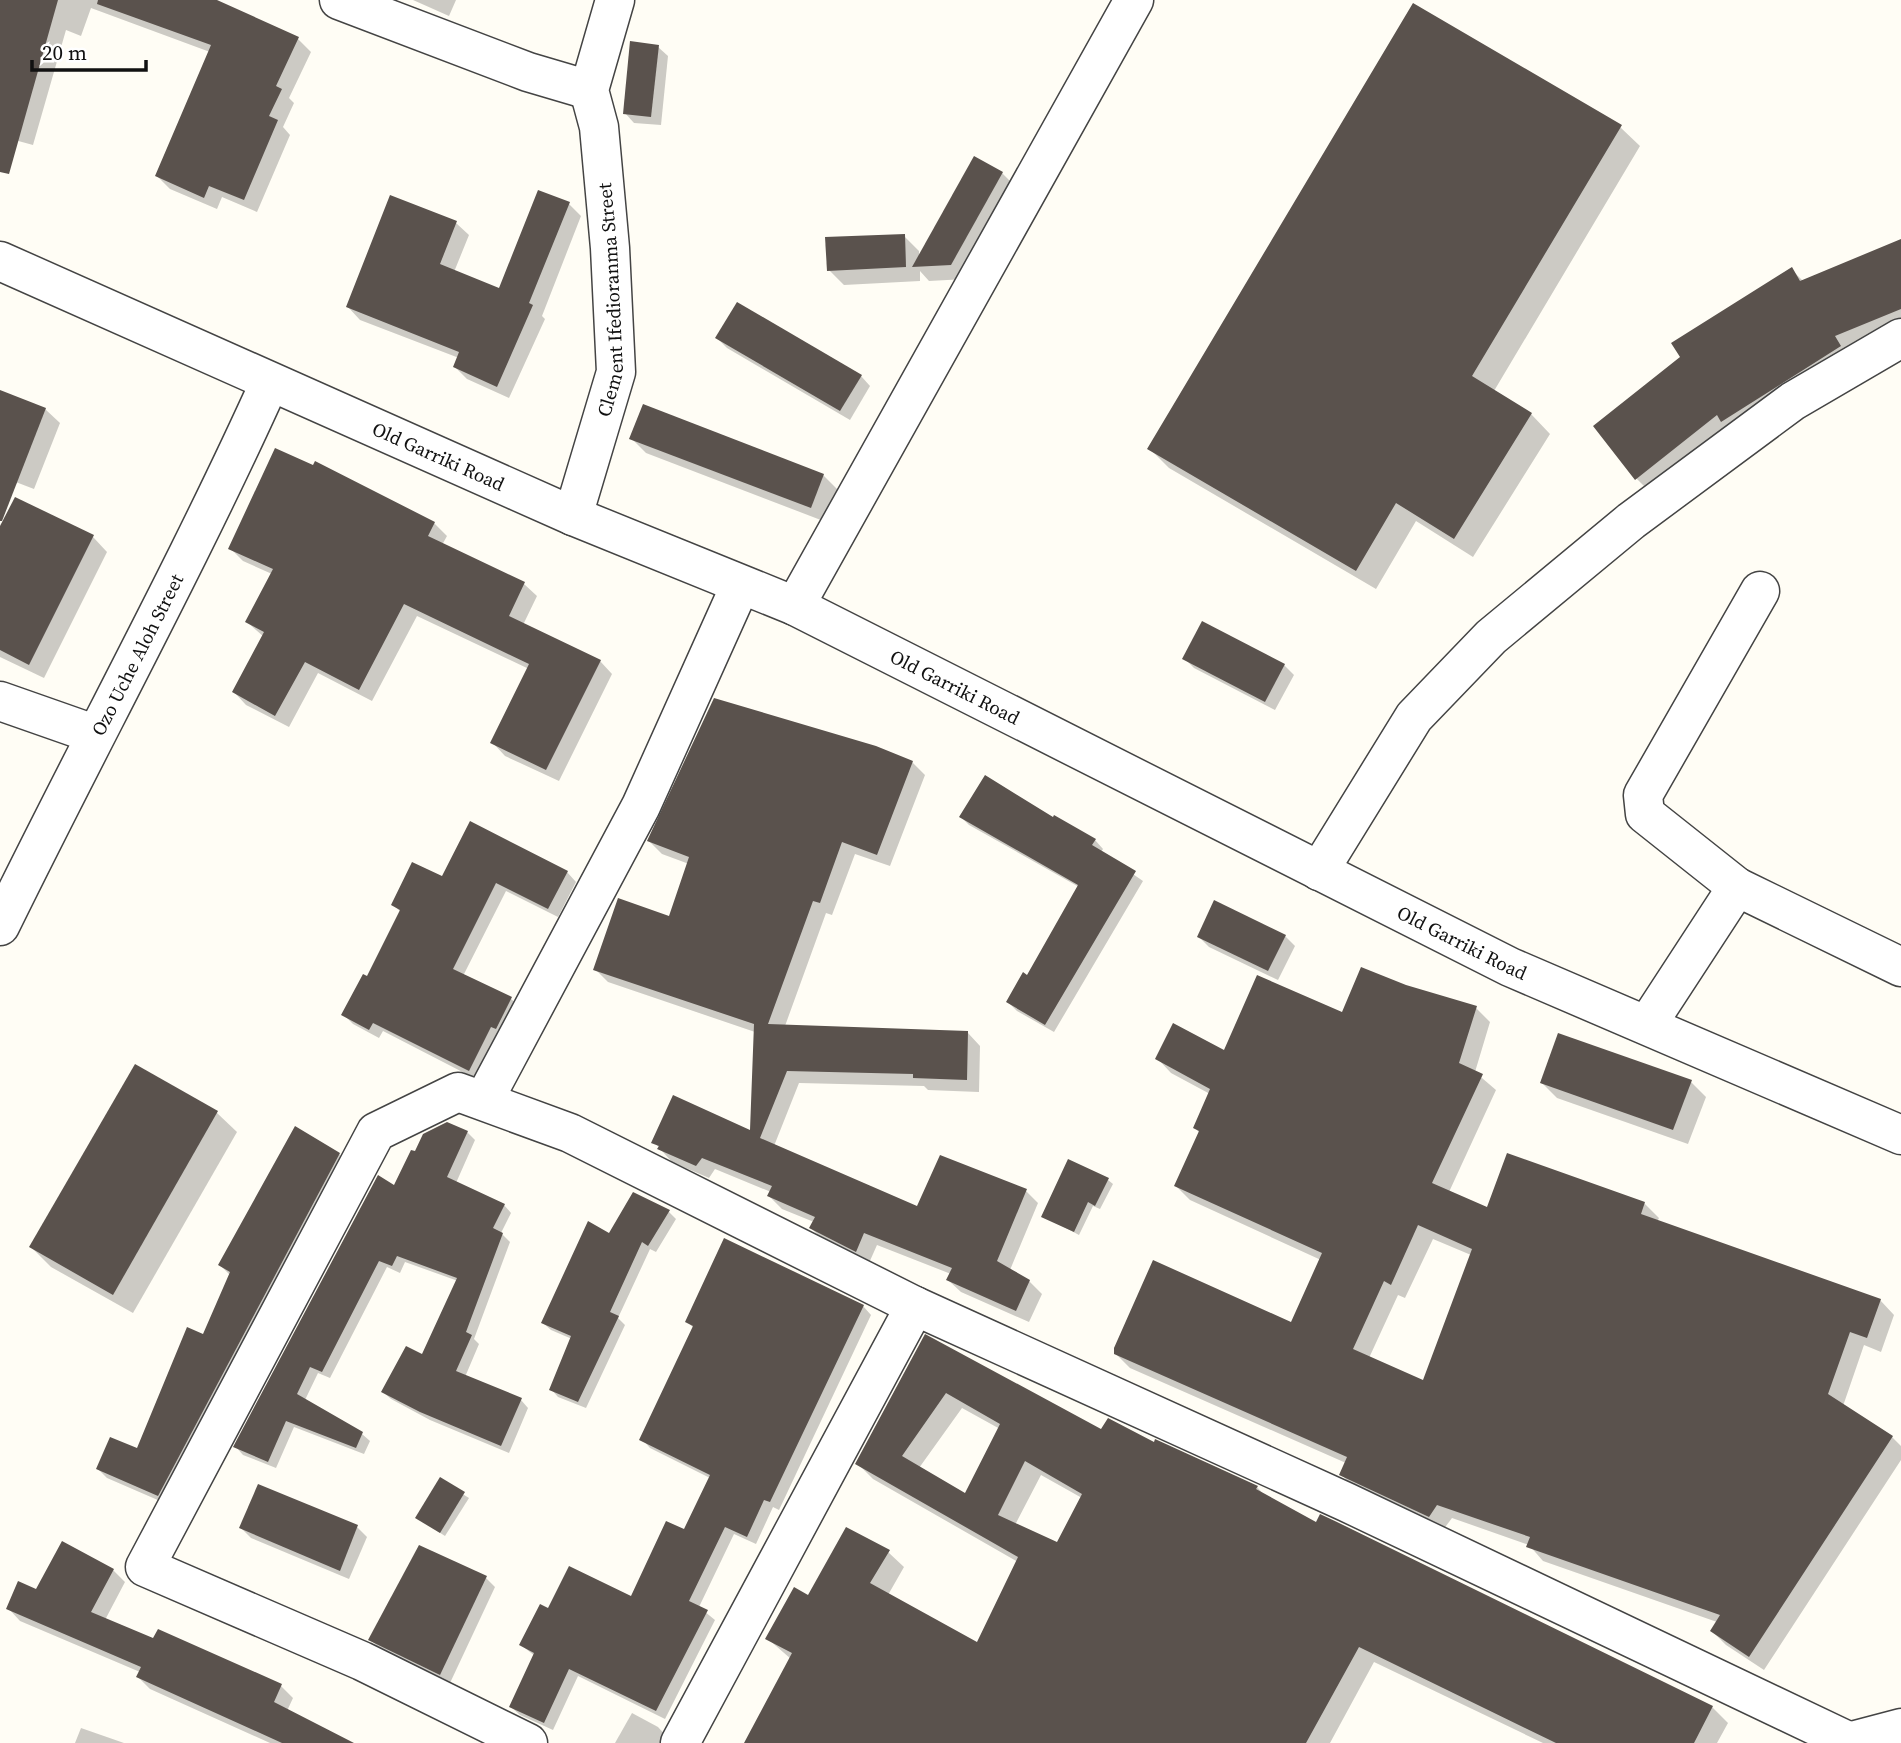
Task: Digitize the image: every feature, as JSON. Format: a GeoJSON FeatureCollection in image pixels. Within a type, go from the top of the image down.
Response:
{"type":"FeatureCollection","features":[{"type":"Feature","properties":{"kind":"street"},"geometry":{"type":"LineString","coordinates":[[339,0],[528,72],[589,90],[615,0]]}},
{"type":"Feature","properties":{"kind":"street"},"geometry":{"type":"LineString","coordinates":[[795,606],[1134,0]]}},
{"type":"Feature","properties":{"kind":"street","name":"Clement Ifedioranma Street"},"geometry":{"type":"LineString","coordinates":[[573,516],[616,372],[609,234],[599,127],[589,90]]}},
{"type":"Feature","properties":{"kind":"street","name":"Old Garriki Road"},"geometry":{"type":"LineString","coordinates":[[0,261],[573,516],[740,586],[795,606],[1510,967],[1901,1135]]}},
{"type":"Feature","properties":{"kind":"street"},"geometry":{"type":"LineString","coordinates":[[1319,871],[1414,717],[1491,637],[1631,521],[1793,401],[1901,338]]}},
{"type":"Feature","properties":{"kind":"street","name":"Ozo Uche Aloh Street"},"geometry":{"type":"LineString","coordinates":[[0,926],[94,734],[220,492],[270,382]]}},
{"type":"Feature","properties":{"kind":"street"},"geometry":{"type":"LineString","coordinates":[[484,1100],[641,806],[740,586]]}},
{"type":"Feature","properties":{"kind":"street"},"geometry":{"type":"LineString","coordinates":[[1760,591],[1643,795],[1645,814],[1737,887],[1901,967]]}},
{"type":"Feature","properties":{"kind":"street"},"geometry":{"type":"LineString","coordinates":[[0,701],[94,734]]}},
{"type":"Feature","properties":{"kind":"street"},"geometry":{"type":"LineString","coordinates":[[1647,1025],[1737,887]]}},
{"type":"Feature","properties":{"kind":"street"},"geometry":{"type":"LineString","coordinates":[[528,1743],[362,1661],[145,1567],[376,1132],[458,1092],[570,1133],[915,1306],[1321,1491],[1847,1742],[1901,1728]]}},
{"type":"Feature","properties":{"kind":"street"},"geometry":{"type":"LineString","coordinates":[[680,1743],[915,1306]]}},
{"type":"Feature","properties":{"kind":"building"},"geometry":{"type":"Polygon","coordinates":[[[0,0],[58,0],[9,174],[0,172],[0,0]]]}},
{"type":"Feature","properties":{"kind":"building"},"geometry":{"type":"Polygon","coordinates":[[[98,0],[217,0],[299,37],[276,86],[282,89],[269,116],[278,120],[244,200],[209,186],[204,198],[155,176],[211,45],[97,4],[98,0]]]}},
{"type":"Feature","properties":{"kind":"building"},"geometry":{"type":"Polygon","coordinates":[[[1413,3],[1622,125],[1472,376],[1532,413],[1454,539],[1396,503],[1356,571],[1147,449],[1413,3]]]}},
{"type":"Feature","properties":{"kind":"building"},"geometry":{"type":"Polygon","coordinates":[[[630,41],[659,45],[651,117],[623,114],[630,41]]]}},
{"type":"Feature","properties":{"kind":"building"},"geometry":{"type":"Polygon","coordinates":[[[974,156],[1003,172],[951,265],[912,267],[974,156]]]}},
{"type":"Feature","properties":{"kind":"building"},"geometry":{"type":"Polygon","coordinates":[[[538,190],[570,202],[529,303],[533,305],[497,387],[453,367],[459,352],[346,307],[390,195],[457,221],[440,264],[499,288],[538,190]]]}},
{"type":"Feature","properties":{"kind":"building"},"geometry":{"type":"Polygon","coordinates":[[[905,234],[906,267],[827,271],[825,237],[905,234]]]}},
{"type":"Feature","properties":{"kind":"building"},"geometry":{"type":"Polygon","coordinates":[[[1901,239],[1901,309],[1835,336],[1841,346],[1721,422],[1717,415],[1635,480],[1593,426],[1680,357],[1671,343],[1792,267],[1800,281],[1901,239]]]}},
{"type":"Feature","properties":{"kind":"building"},"geometry":{"type":"Polygon","coordinates":[[[737,302],[862,375],[840,411],[715,338],[737,302]]]}},
{"type":"Feature","properties":{"kind":"building"},"geometry":{"type":"Polygon","coordinates":[[[0,390],[46,408],[2,521],[0,521],[0,390]]]}},
{"type":"Feature","properties":{"kind":"building"},"geometry":{"type":"Polygon","coordinates":[[[643,404],[824,474],[811,508],[629,439],[643,404]]]}},
{"type":"Feature","properties":{"kind":"building"},"geometry":{"type":"Polygon","coordinates":[[[275,448],[313,465],[315,461],[435,522],[428,536],[525,582],[509,616],[601,660],[546,770],[490,743],[529,664],[404,604],[359,690],[305,662],[275,716],[232,692],[264,632],[245,622],[273,569],[228,549],[275,448]]]}},
{"type":"Feature","properties":{"kind":"building"},"geometry":{"type":"Polygon","coordinates":[[[15,497],[94,535],[29,665],[0,650],[0,526],[15,497]]]}},
{"type":"Feature","properties":{"kind":"building"},"geometry":{"type":"Polygon","coordinates":[[[1202,621],[1285,664],[1265,702],[1182,659],[1202,621]]]}},
{"type":"Feature","properties":{"kind":"building"},"geometry":{"type":"Polygon","coordinates":[[[714,698],[876,746],[913,761],[877,855],[842,842],[820,903],[813,901],[768,1024],[968,1031],[967,1080],[913,1078],[913,1074],[787,1071],[760,1138],[917,1206],[940,1155],[1027,1189],[997,1261],[1030,1280],[1016,1311],[946,1280],[952,1268],[864,1233],[856,1252],[809,1228],[815,1217],[767,1196],[772,1186],[702,1158],[696,1166],[657,1149],[659,1146],[651,1143],[673,1095],[750,1130],[754,1024],[593,970],[618,898],[669,916],[689,857],[647,841],[714,698]]]}},
{"type":"Feature","properties":{"kind":"building"},"geometry":{"type":"Polygon","coordinates":[[[985,775],[1053,817],[1054,815],[1096,839],[1092,845],[1136,871],[1045,1025],[1006,1002],[1023,972],[1027,975],[1078,885],[959,817],[985,775]]]}},
{"type":"Feature","properties":{"kind":"building"},"geometry":{"type":"Polygon","coordinates":[[[470,821],[568,871],[548,909],[496,883],[453,969],[512,997],[496,1029],[491,1027],[469,1071],[373,1023],[369,1030],[341,1015],[363,974],[367,976],[400,910],[391,905],[412,862],[442,876],[470,821]]]}},
{"type":"Feature","properties":{"kind":"building"},"geometry":{"type":"Polygon","coordinates":[[[1214,900],[1286,935],[1268,971],[1197,937],[1214,900]]]}},
{"type":"Feature","properties":{"kind":"building"},"geometry":{"type":"Polygon","coordinates":[[[1361,967],[1406,985],[1477,1006],[1459,1063],[1483,1074],[1432,1183],[1487,1207],[1507,1153],[1645,1202],[1641,1214],[1881,1299],[1867,1338],[1850,1332],[1828,1394],[1893,1436],[1749,1657],[1710,1631],[1720,1615],[1526,1547],[1530,1537],[1437,1505],[1429,1517],[1339,1475],[1347,1457],[1114,1354],[1114,1348],[1153,1260],[1291,1322],[1322,1253],[1174,1186],[1199,1131],[1193,1128],[1210,1089],[1155,1059],[1173,1023],[1224,1050],[1257,975],[1342,1012],[1361,967]],[[1418,1225],[1391,1285],[1384,1281],[1353,1349],[1423,1380],[1472,1249],[1418,1225]]]}},
{"type":"Feature","properties":{"kind":"building"},"geometry":{"type":"Polygon","coordinates":[[[1558,1033],[1692,1080],[1673,1130],[1540,1083],[1558,1033]]]}},
{"type":"Feature","properties":{"kind":"building"},"geometry":{"type":"Polygon","coordinates":[[[135,1064],[218,1111],[113,1295],[29,1247],[135,1064]]]}},
{"type":"Feature","properties":{"kind":"building"},"geometry":{"type":"Polygon","coordinates":[[[447,1122],[468,1131],[447,1177],[505,1204],[493,1228],[503,1233],[466,1332],[472,1335],[456,1371],[522,1398],[501,1446],[420,1412],[381,1392],[406,1346],[422,1354],[457,1278],[397,1256],[392,1266],[379,1261],[322,1372],[310,1367],[297,1394],[363,1432],[356,1448],[286,1421],[268,1462],[233,1447],[378,1175],[394,1185],[411,1150],[415,1151],[423,1134],[447,1122]]]}},
{"type":"Feature","properties":{"kind":"building"},"geometry":{"type":"Polygon","coordinates":[[[295,1126],[340,1153],[158,1496],[96,1469],[110,1437],[137,1448],[187,1327],[203,1334],[230,1272],[218,1265],[295,1126]]]}},
{"type":"Feature","properties":{"kind":"building"},"geometry":{"type":"Polygon","coordinates":[[[1068,1159],[1109,1178],[1095,1206],[1088,1202],[1074,1232],[1041,1217],[1068,1159]]]}},
{"type":"Feature","properties":{"kind":"building"},"geometry":{"type":"Polygon","coordinates":[[[633,1192],[670,1210],[648,1246],[642,1242],[610,1312],[619,1316],[578,1402],[549,1390],[571,1336],[541,1323],[588,1221],[609,1233],[633,1192]]]}},
{"type":"Feature","properties":{"kind":"building"},"geometry":{"type":"Polygon","coordinates":[[[724,1238],[864,1305],[770,1502],[764,1500],[747,1537],[725,1527],[689,1601],[708,1610],[656,1711],[569,1669],[544,1723],[509,1707],[534,1653],[519,1645],[540,1604],[548,1608],[569,1566],[631,1596],[666,1521],[684,1529],[710,1475],[639,1440],[693,1326],[685,1322],[724,1238]]]}},
{"type":"Feature","properties":{"kind":"building"},"geometry":{"type":"Polygon","coordinates":[[[925,1334],[1101,1429],[1108,1418],[1154,1442],[1155,1439],[1258,1486],[1256,1489],[1316,1522],[1320,1514],[1713,1706],[1694,1743],[1556,1743],[1359,1647],[1306,1743],[744,1743],[792,1653],[765,1639],[794,1587],[808,1595],[846,1527],[890,1550],[870,1583],[977,1642],[1018,1557],[855,1464],[925,1334]],[[946,1393],[902,1456],[965,1493],[1000,1424],[946,1393]],[[1025,1461],[998,1515],[1057,1542],[1082,1494],[1025,1461]]]}},
{"type":"Feature","properties":{"kind":"building"},"geometry":{"type":"Polygon","coordinates":[[[440,1477],[465,1492],[440,1533],[415,1518],[440,1477]]]}},
{"type":"Feature","properties":{"kind":"building"},"geometry":{"type":"Polygon","coordinates":[[[258,1484],[358,1525],[340,1571],[239,1528],[258,1484]]]}},
{"type":"Feature","properties":{"kind":"building"},"geometry":{"type":"Polygon","coordinates":[[[62,1541],[114,1569],[91,1612],[153,1638],[158,1629],[282,1684],[274,1702],[354,1743],[282,1743],[136,1677],[141,1667],[6,1609],[18,1581],[36,1589],[62,1541]]]}},
{"type":"Feature","properties":{"kind":"building"},"geometry":{"type":"Polygon","coordinates":[[[419,1545],[487,1576],[440,1675],[368,1640],[419,1545]]]}}]}
